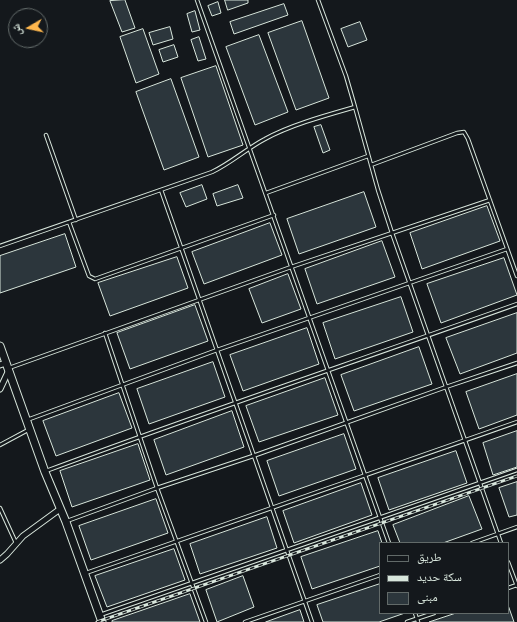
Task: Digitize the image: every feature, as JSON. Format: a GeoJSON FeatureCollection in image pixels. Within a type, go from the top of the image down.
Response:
{"type":"FeatureCollection","features":[{"type":"Feature","properties":{"kind":"street"},"geometry":{"type":"LineString","coordinates":[[0,346],[6,367],[27,420],[45,472],[66,522],[101,618]]}},
{"type":"Feature","properties":{"kind":"street"},"geometry":{"type":"LineString","coordinates":[[0,389],[6,367]]}},
{"type":"Feature","properties":{"kind":"street"},"geometry":{"type":"LineString","coordinates":[[0,560],[23,536],[60,509]]}},
{"type":"Feature","properties":{"kind":"lane"},"geometry":{"type":"LineString","coordinates":[[197,0],[389,542]]}},
{"type":"Feature","properties":{"kind":"lane"},"geometry":{"type":"LineString","coordinates":[[318,0],[342,66],[392,233],[501,542]]}},
{"type":"Feature","properties":{"kind":"lane"},"geometry":{"type":"LineString","coordinates":[[0,246],[223,167],[266,139],[321,117],[355,107]]}},
{"type":"Feature","properties":{"kind":"lane"},"geometry":{"type":"LineString","coordinates":[[371,165],[457,133],[464,132],[468,139],[517,276]]}},
{"type":"Feature","properties":{"kind":"lane"},"geometry":{"type":"LineString","coordinates":[[46,135],[76,220]]}},
{"type":"Feature","properties":{"kind":"lane"},"geometry":{"type":"LineString","coordinates":[[266,193],[368,156]]}},
{"type":"Feature","properties":{"kind":"lane"},"geometry":{"type":"LineString","coordinates":[[161,190],[312,622]]}},
{"type":"Feature","properties":{"kind":"lane"},"geometry":{"type":"LineString","coordinates":[[6,367],[291,267],[490,200]]}},
{"type":"Feature","properties":{"kind":"lane"},"geometry":{"type":"LineString","coordinates":[[69,222],[89,276],[93,279],[274,215]]}},
{"type":"Feature","properties":{"kind":"lane"},"geometry":{"type":"LineString","coordinates":[[27,420],[217,350],[507,250]]}},
{"type":"Feature","properties":{"kind":"lane"},"geometry":{"type":"LineString","coordinates":[[45,472],[140,436],[236,404],[517,304]]}},
{"type":"Feature","properties":{"kind":"lane"},"geometry":{"type":"LineString","coordinates":[[105,333],[206,622]]}},
{"type":"Feature","properties":{"kind":"lane"},"geometry":{"type":"LineString","coordinates":[[66,522],[158,488],[517,363]]}},
{"type":"Feature","properties":{"kind":"lane"},"geometry":{"type":"LineString","coordinates":[[84,574],[517,422]]}},
{"type":"Feature","properties":{"kind":"lane"},"geometry":{"type":"LineString","coordinates":[[0,444],[30,429]]}},
{"type":"Feature","properties":{"kind":"lane"},"geometry":{"type":"LineString","coordinates":[[101,618],[192,583],[517,470]]}},
{"type":"Feature","properties":{"kind":"lane"},"geometry":{"type":"LineString","coordinates":[[0,508],[16,543]]}},
{"type":"Feature","properties":{"kind":"lane"},"geometry":{"type":"LineString","coordinates":[[475,542],[517,527]]}},
{"type":"Feature","properties":{"kind":"lane"},"geometry":{"type":"LineString","coordinates":[[509,565],[517,585]]}},
{"type":"Feature","properties":{"kind":"lane"},"geometry":{"type":"LineString","coordinates":[[245,622],[379,575]]}},
{"type":"Feature","properties":{"kind":"lane"},"geometry":{"type":"LineString","coordinates":[[407,622],[432,614]]}},
{"type":"Feature","properties":{"kind":"building"},"geometry":{"type":"Polygon","coordinates":[[[125,0],[135,28],[122,32],[110,1],[125,0]]]}},
{"type":"Feature","properties":{"kind":"building"},"geometry":{"type":"Polygon","coordinates":[[[225,0],[248,0],[248,3],[228,10],[225,0]]]}},
{"type":"Feature","properties":{"kind":"building"},"geometry":{"type":"Polygon","coordinates":[[[218,2],[221,13],[212,16],[208,6],[218,2]]]}},
{"type":"Feature","properties":{"kind":"building"},"geometry":{"type":"Polygon","coordinates":[[[284,4],[288,15],[234,34],[230,22],[284,4]]]}},
{"type":"Feature","properties":{"kind":"building"},"geometry":{"type":"Polygon","coordinates":[[[195,11],[200,30],[192,32],[187,14],[195,11]]]}},
{"type":"Feature","properties":{"kind":"building"},"geometry":{"type":"Polygon","coordinates":[[[302,21],[329,98],[296,110],[268,33],[302,21]]]}},
{"type":"Feature","properties":{"kind":"building"},"geometry":{"type":"Polygon","coordinates":[[[360,22],[367,40],[348,47],[341,29],[360,22]]]}},
{"type":"Feature","properties":{"kind":"building"},"geometry":{"type":"Polygon","coordinates":[[[170,27],[173,39],[153,45],[149,33],[170,27]]]}},
{"type":"Feature","properties":{"kind":"building"},"geometry":{"type":"Polygon","coordinates":[[[143,29],[159,74],[136,83],[120,37],[143,29]]]}},
{"type":"Feature","properties":{"kind":"building"},"geometry":{"type":"Polygon","coordinates":[[[259,35],[288,112],[255,125],[226,47],[259,35]]]}},
{"type":"Feature","properties":{"kind":"building"},"geometry":{"type":"Polygon","coordinates":[[[199,37],[206,59],[198,61],[191,40],[199,37]]]}},
{"type":"Feature","properties":{"kind":"building"},"geometry":{"type":"Polygon","coordinates":[[[174,45],[178,57],[163,62],[159,50],[174,45]]]}},
{"type":"Feature","properties":{"kind":"building"},"geometry":{"type":"Polygon","coordinates":[[[216,66],[243,145],[208,157],[181,78],[216,66]]]}},
{"type":"Feature","properties":{"kind":"building"},"geometry":{"type":"Polygon","coordinates":[[[171,79],[199,157],[164,170],[136,92],[171,79]]]}},
{"type":"Feature","properties":{"kind":"building"},"geometry":{"type":"Polygon","coordinates":[[[321,125],[330,150],[323,153],[314,127],[321,125]]]}},
{"type":"Feature","properties":{"kind":"building"},"geometry":{"type":"Polygon","coordinates":[[[202,185],[207,199],[186,207],[180,193],[202,185]]]}},
{"type":"Feature","properties":{"kind":"building"},"geometry":{"type":"Polygon","coordinates":[[[238,185],[243,198],[217,206],[213,194],[238,185]]]}},
{"type":"Feature","properties":{"kind":"building"},"geometry":{"type":"Polygon","coordinates":[[[364,192],[376,227],[299,254],[287,219],[364,192]]]}},
{"type":"Feature","properties":{"kind":"building"},"geometry":{"type":"Polygon","coordinates":[[[487,206],[500,241],[422,269],[410,233],[487,206]]]}},
{"type":"Feature","properties":{"kind":"building"},"geometry":{"type":"Polygon","coordinates":[[[270,223],[282,255],[204,284],[192,252],[270,223]]]}},
{"type":"Feature","properties":{"kind":"building"},"geometry":{"type":"Polygon","coordinates":[[[65,234],[76,267],[0,293],[0,256],[65,234]]]}},
{"type":"Feature","properties":{"kind":"building"},"geometry":{"type":"Polygon","coordinates":[[[382,241],[395,277],[317,304],[305,269],[382,241]]]}},
{"type":"Feature","properties":{"kind":"building"},"geometry":{"type":"Polygon","coordinates":[[[177,257],[188,288],[110,316],[98,283],[177,257]]]}},
{"type":"Feature","properties":{"kind":"building"},"geometry":{"type":"Polygon","coordinates":[[[504,258],[517,295],[441,323],[427,284],[504,258]]]}},
{"type":"Feature","properties":{"kind":"building"},"geometry":{"type":"Polygon","coordinates":[[[288,274],[301,309],[262,323],[249,289],[288,274]]]}},
{"type":"Feature","properties":{"kind":"building"},"geometry":{"type":"Polygon","coordinates":[[[401,297],[413,332],[335,359],[323,323],[401,297]]]}},
{"type":"Feature","properties":{"kind":"building"},"geometry":{"type":"Polygon","coordinates":[[[195,305],[208,341],[130,369],[117,333],[195,305]]]}},
{"type":"Feature","properties":{"kind":"building"},"geometry":{"type":"Polygon","coordinates":[[[517,313],[517,353],[460,374],[446,338],[517,313]]]}},
{"type":"Feature","properties":{"kind":"building"},"geometry":{"type":"Polygon","coordinates":[[[307,328],[319,364],[243,391],[230,355],[307,328]]]}},
{"type":"Feature","properties":{"kind":"building"},"geometry":{"type":"Polygon","coordinates":[[[419,347],[432,384],[354,411],[341,375],[419,347]]]}},
{"type":"Feature","properties":{"kind":"building"},"geometry":{"type":"Polygon","coordinates":[[[213,362],[225,397],[149,424],[137,389],[213,362]]]}},
{"type":"Feature","properties":{"kind":"building"},"geometry":{"type":"Polygon","coordinates":[[[517,374],[517,415],[479,429],[466,392],[517,374]]]}},
{"type":"Feature","properties":{"kind":"building"},"geometry":{"type":"Polygon","coordinates":[[[325,378],[338,415],[259,442],[246,406],[325,378]]]}},
{"type":"Feature","properties":{"kind":"building"},"geometry":{"type":"Polygon","coordinates":[[[119,393],[132,428],[56,456],[43,421],[119,393]]]}},
{"type":"Feature","properties":{"kind":"building"},"geometry":{"type":"Polygon","coordinates":[[[232,411],[244,447],[166,475],[154,440],[232,411]]]}},
{"type":"Feature","properties":{"kind":"building"},"geometry":{"type":"Polygon","coordinates":[[[517,431],[517,467],[493,475],[483,443],[517,431]]]}},
{"type":"Feature","properties":{"kind":"building"},"geometry":{"type":"Polygon","coordinates":[[[344,434],[356,469],[279,496],[267,461],[344,434]]]}},
{"type":"Feature","properties":{"kind":"building"},"geometry":{"type":"Polygon","coordinates":[[[138,444],[150,480],[72,507],[60,471],[138,444]]]}},
{"type":"Feature","properties":{"kind":"building"},"geometry":{"type":"Polygon","coordinates":[[[456,451],[467,483],[389,510],[378,478],[456,451]]]}},
{"type":"Feature","properties":{"kind":"building"},"geometry":{"type":"Polygon","coordinates":[[[517,482],[517,515],[509,517],[499,488],[517,482]]]}},
{"type":"Feature","properties":{"kind":"building"},"geometry":{"type":"Polygon","coordinates":[[[361,483],[372,515],[294,543],[283,511],[361,483]]]}},
{"type":"Feature","properties":{"kind":"building"},"geometry":{"type":"Polygon","coordinates":[[[469,496],[482,529],[446,542],[400,542],[393,525],[469,496]]]}},
{"type":"Feature","properties":{"kind":"building"},"geometry":{"type":"Polygon","coordinates":[[[156,499],[168,533],[91,560],[79,526],[156,499]]]}},
{"type":"Feature","properties":{"kind":"building"},"geometry":{"type":"Polygon","coordinates":[[[267,517],[277,548],[200,574],[190,544],[267,517]]]}},
{"type":"Feature","properties":{"kind":"building"},"geometry":{"type":"Polygon","coordinates":[[[378,531],[382,542],[379,542],[379,566],[312,589],[301,557],[378,531]]]}},
{"type":"Feature","properties":{"kind":"building"},"geometry":{"type":"Polygon","coordinates":[[[174,549],[185,580],[107,607],[95,576],[174,549]]]}},
{"type":"Feature","properties":{"kind":"building"},"geometry":{"type":"Polygon","coordinates":[[[243,576],[254,607],[217,622],[206,590],[243,576]]]}},
{"type":"Feature","properties":{"kind":"building"},"geometry":{"type":"Polygon","coordinates":[[[379,584],[379,614],[402,614],[379,622],[323,622],[317,605],[379,584]]]}},
{"type":"Feature","properties":{"kind":"building"},"geometry":{"type":"Polygon","coordinates":[[[190,594],[200,622],[112,622],[112,621],[190,594]]]}},
{"type":"Feature","properties":{"kind":"building"},"geometry":{"type":"Polygon","coordinates":[[[509,608],[514,622],[429,622],[453,614],[509,614],[509,608]]]}},
{"type":"Feature","properties":{"kind":"building"},"geometry":{"type":"Polygon","coordinates":[[[300,610],[304,622],[266,622],[300,610]]]}},
{"type":"Feature","properties":{"kind":"railway"},"geometry":{"type":"LineString","coordinates":[[97,622],[517,476]]}}]}
